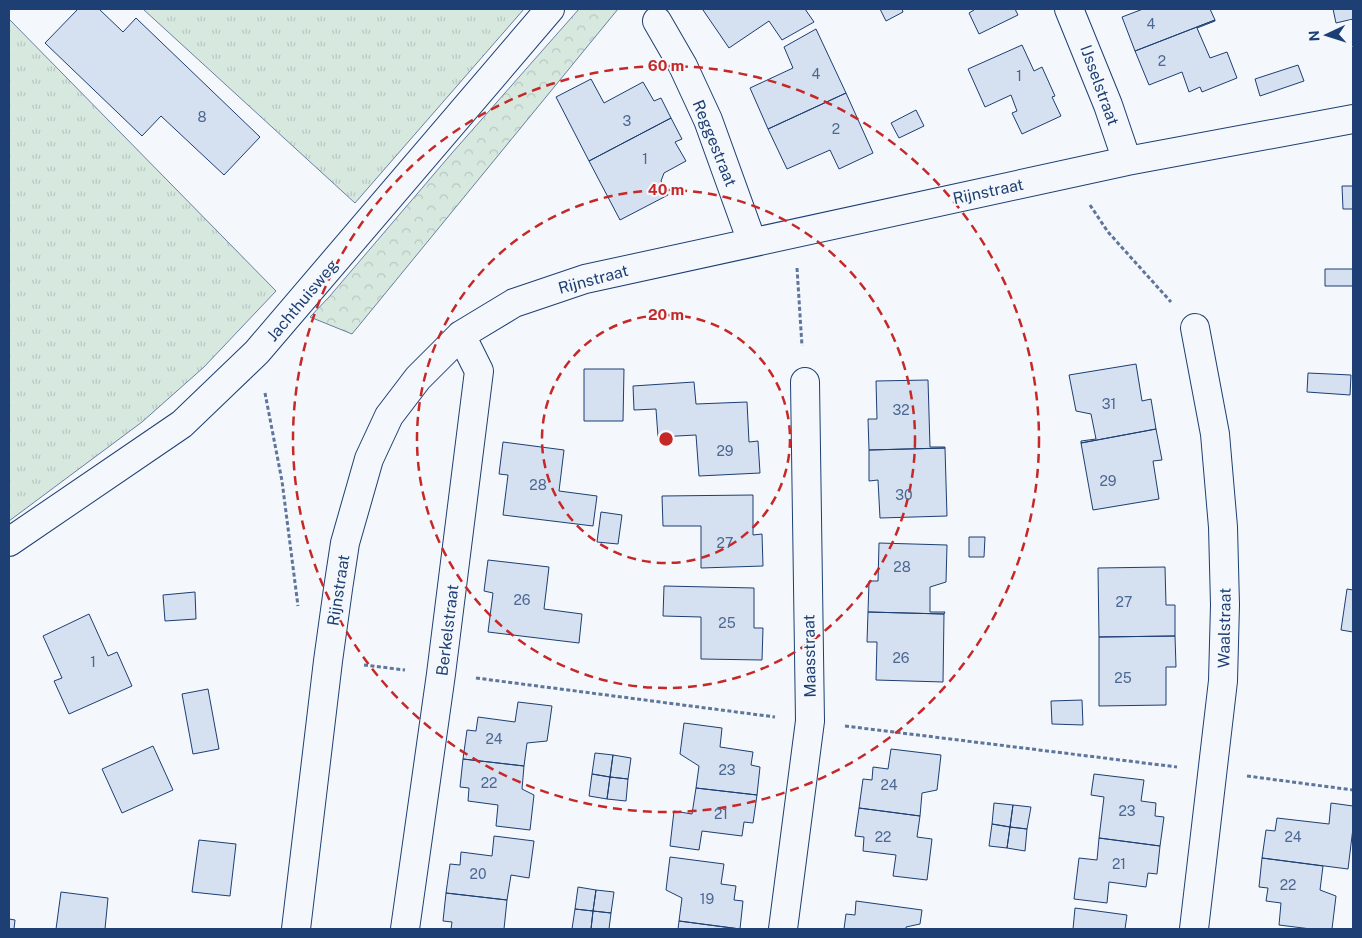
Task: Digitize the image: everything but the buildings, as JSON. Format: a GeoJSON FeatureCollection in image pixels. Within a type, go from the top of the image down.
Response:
{"type":"FeatureCollection","features":[{"type":"Feature","properties":{"kind":"street","name":"Jachthuisweg"},"geometry":{"type":"LineString","coordinates":[[9,542],[182,424],[257,352],[550,9]]}},
{"type":"Feature","properties":{"kind":"street","name":"IJsselstraat"},"geometry":{"type":"LineString","coordinates":[[1070,9],[1108,104],[1127,161]]}},
{"type":"Feature","properties":{"kind":"street","name":"Reggestraat"},"geometry":{"type":"LineString","coordinates":[[657,21],[683,66],[708,120],[752,242]]}},
{"type":"Feature","properties":{"kind":"street","name":"Rijnstraat"},"geometry":{"type":"LineString","coordinates":[[296,929],[328,661],[345,543],[369,459],[389,416],[418,378],[461,335],[514,303],[585,279],[1127,161],[1353,119]]}},
{"type":"Feature","properties":{"kind":"street","name":"Waalstraat"},"geometry":{"type":"LineString","coordinates":[[1194,929],[1222,690],[1225,605],[1223,527],[1215,434],[1195,328]]}},
{"type":"Feature","properties":{"kind":"street","name":"Berkelstraat"},"geometry":{"type":"LineString","coordinates":[[405,929],[441,674],[479,371],[461,335]]}},
{"type":"Feature","properties":{"kind":"street","name":"Maasstraat"},"geometry":{"type":"LineString","coordinates":[[783,929],[810,722],[805,382]]}},
{"type":"Feature","properties":{"kind":"path"},"geometry":{"type":"LineString","coordinates":[[1079,172],[1090,206],[1108,232],[1195,328]]}},
{"type":"Feature","properties":{"kind":"path"},"geometry":{"type":"LineString","coordinates":[[794,232],[805,382]]}},
{"type":"Feature","properties":{"kind":"path"},"geometry":{"type":"LineString","coordinates":[[257,352],[282,481],[298,613]]}},
{"type":"Feature","properties":{"kind":"green space"},"geometry":{"type":"Polygon","coordinates":[[[143,9],[524,9],[355,203],[143,9]]]}},
{"type":"Feature","properties":{"kind":"green space"},"geometry":{"type":"Polygon","coordinates":[[[579,9],[618,9],[352,334],[310,317],[329,297],[452,153],[579,9]]]}},
{"type":"Feature","properties":{"kind":"green space"},"geometry":{"type":"Polygon","coordinates":[[[9,19],[276,291],[204,367],[142,422],[9,521],[9,19]]]}}]}
